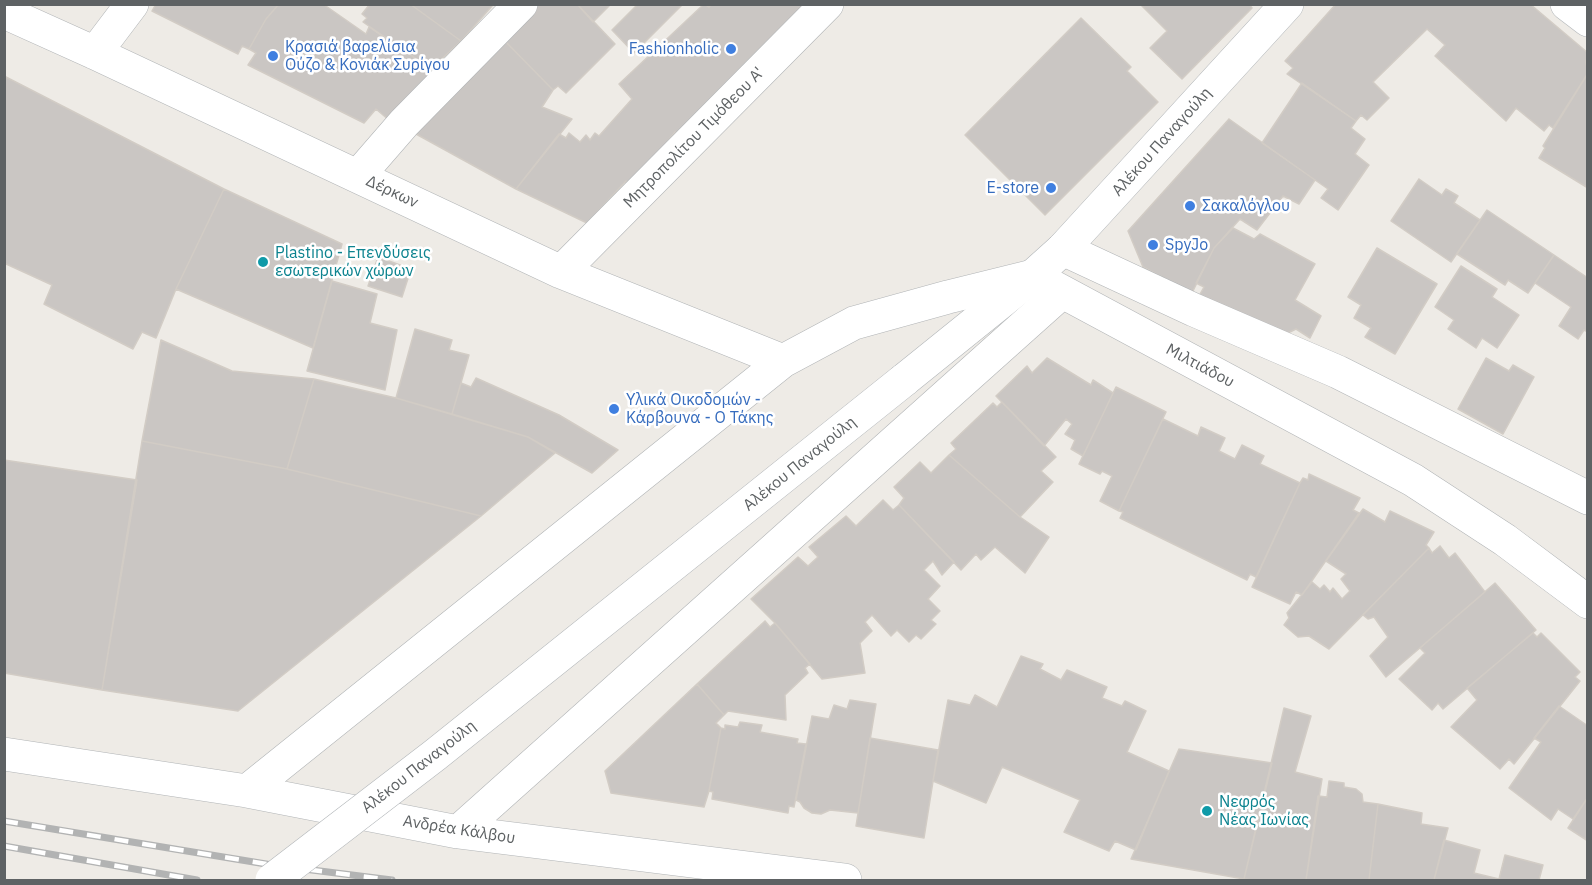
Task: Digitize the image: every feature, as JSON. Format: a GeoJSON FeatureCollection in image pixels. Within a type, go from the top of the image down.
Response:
{"type":"FeatureCollection","features":[{"type":"Feature","properties":{"kind":"street"},"geometry":{"type":"LineString","coordinates":[[95,53],[132,4]]}},
{"type":"Feature","properties":{"kind":"street"},"geometry":{"type":"LineString","coordinates":[[358,176],[404,123],[521,4]]}},
{"type":"Feature","properties":{"kind":"street","name":"Μητροπολίτου Τιμόθεου Α'"},"geometry":{"type":"LineString","coordinates":[[561,272],[827,4]]}},
{"type":"Feature","properties":{"kind":"street","name":"Αλέκου Παναγούλη"},"geometry":{"type":"LineString","coordinates":[[272,880],[435,755],[1033,276],[1063,249],[1287,4]]}},
{"type":"Feature","properties":{"kind":"street"},"geometry":{"type":"LineString","coordinates":[[1567,4],[1587,20]]}},
{"type":"Feature","properties":{"kind":"street","name":"Δέρκων"},"geometry":{"type":"LineString","coordinates":[[9,10],[95,53],[561,272],[783,361]]}},
{"type":"Feature","properties":{"kind":"street"},"geometry":{"type":"LineString","coordinates":[[1063,249],[1194,310],[1338,372],[1587,498]]}},
{"type":"Feature","properties":{"kind":"street"},"geometry":{"type":"LineString","coordinates":[[247,791],[783,361],[854,322],[1033,276]]}},
{"type":"Feature","properties":{"kind":"street","name":"Μιλτιάδου"},"geometry":{"type":"LineString","coordinates":[[1033,276],[1413,480],[1505,540],[1587,602]]}},
{"type":"Feature","properties":{"kind":"street"},"geometry":{"type":"LineString","coordinates":[[458,832],[1062,292]]}},
{"type":"Feature","properties":{"kind":"street","name":"Ανδρέα Κάλβου"},"geometry":{"type":"LineString","coordinates":[[4,754],[247,791],[458,832],[845,880]]}},
{"type":"Feature","properties":{"kind":"building"},"geometry":{"type":"Polygon","coordinates":[[[156,4],[279,4],[266,19],[249,49],[242,46],[238,54],[152,11],[156,4]]]}},
{"type":"Feature","properties":{"kind":"building"},"geometry":{"type":"Polygon","coordinates":[[[279,4],[323,4],[366,34],[369,27],[434,71],[390,121],[376,109],[364,123],[248,65],[256,53],[249,49],[266,19],[279,4]]]}},
{"type":"Feature","properties":{"kind":"building"},"geometry":{"type":"Polygon","coordinates":[[[370,4],[410,4],[461,41],[431,69],[363,22],[367,18],[362,14],[370,4]]]}},
{"type":"Feature","properties":{"kind":"building"},"geometry":{"type":"Polygon","coordinates":[[[410,4],[490,4],[492,6],[461,41],[410,4]]]}},
{"type":"Feature","properties":{"kind":"building"},"geometry":{"type":"Polygon","coordinates":[[[534,4],[577,4],[615,44],[566,93],[558,86],[553,90],[501,37],[534,4]]]}},
{"type":"Feature","properties":{"kind":"building"},"geometry":{"type":"Polygon","coordinates":[[[577,4],[611,4],[593,22],[577,4]]]}},
{"type":"Feature","properties":{"kind":"building"},"geometry":{"type":"Polygon","coordinates":[[[638,4],[683,4],[634,53],[612,30],[638,4]]]}},
{"type":"Feature","properties":{"kind":"building"},"geometry":{"type":"Polygon","coordinates":[[[704,4],[709,7],[712,4],[808,4],[680,135],[675,132],[668,141],[672,145],[630,185],[626,181],[587,223],[516,189],[559,134],[566,138],[569,133],[580,142],[586,135],[590,140],[595,133],[599,136],[632,99],[619,84],[704,4]]]}},
{"type":"Feature","properties":{"kind":"building"},"geometry":{"type":"Polygon","coordinates":[[[1140,4],[1249,4],[1252,8],[1182,79],[1150,48],[1167,31],[1140,4]]]}},
{"type":"Feature","properties":{"kind":"building"},"geometry":{"type":"Polygon","coordinates":[[[1336,4],[1530,4],[1588,53],[1586,62],[1588,73],[1553,128],[1549,125],[1544,131],[1516,108],[1506,121],[1435,56],[1445,45],[1427,29],[1373,82],[1389,98],[1367,120],[1361,115],[1356,121],[1287,74],[1293,68],[1285,61],[1336,4]]]}},
{"type":"Feature","properties":{"kind":"building"},"geometry":{"type":"Polygon","coordinates":[[[1081,18],[1131,67],[1127,71],[1158,102],[1045,215],[965,135],[1081,18]]]}},
{"type":"Feature","properties":{"kind":"building"},"geometry":{"type":"Polygon","coordinates":[[[505,41],[553,90],[542,107],[572,119],[516,189],[416,134],[505,41]]]}},
{"type":"Feature","properties":{"kind":"building"},"geometry":{"type":"Polygon","coordinates":[[[1588,73],[1588,188],[1539,158],[1545,148],[1543,146],[1588,73]]]}},
{"type":"Feature","properties":{"kind":"building"},"geometry":{"type":"Polygon","coordinates":[[[4,76],[224,189],[176,289],[156,338],[142,332],[133,349],[44,304],[52,285],[4,263],[4,76]]]}},
{"type":"Feature","properties":{"kind":"building"},"geometry":{"type":"Polygon","coordinates":[[[1302,83],[1356,121],[1351,128],[1365,139],[1355,154],[1369,165],[1338,210],[1321,198],[1328,189],[1262,143],[1302,83]]]}},
{"type":"Feature","properties":{"kind":"building"},"geometry":{"type":"Polygon","coordinates":[[[1229,119],[1315,180],[1299,204],[1283,196],[1257,230],[1240,219],[1214,248],[1192,293],[1143,267],[1128,231],[1229,119]]]}},
{"type":"Feature","properties":{"kind":"building"},"geometry":{"type":"Polygon","coordinates":[[[1419,179],[1442,195],[1446,189],[1458,196],[1454,203],[1480,220],[1451,262],[1391,221],[1419,179]]]}},
{"type":"Feature","properties":{"kind":"building","name":"Plastino - Επενδύσεις εσωτερικών χώρων"},"geometry":{"type":"Polygon","coordinates":[[[224,189],[342,244],[313,348],[176,289],[224,189]]]}},
{"type":"Feature","properties":{"kind":"building"},"geometry":{"type":"Polygon","coordinates":[[[1487,210],[1554,255],[1528,293],[1508,280],[1505,285],[1457,254],[1487,210]]]}},
{"type":"Feature","properties":{"kind":"building"},"geometry":{"type":"Polygon","coordinates":[[[1233,228],[1254,239],[1260,234],[1315,264],[1295,300],[1321,316],[1310,338],[1296,329],[1284,335],[1199,296],[1204,287],[1196,283],[1214,248],[1233,228]]]}},
{"type":"Feature","properties":{"kind":"building"},"geometry":{"type":"Polygon","coordinates":[[[1377,248],[1437,284],[1395,354],[1365,337],[1371,328],[1354,318],[1361,305],[1348,297],[1377,248]]]}},
{"type":"Feature","properties":{"kind":"building"},"geometry":{"type":"Polygon","coordinates":[[[1554,255],[1588,278],[1588,332],[1584,330],[1578,339],[1559,326],[1571,307],[1535,283],[1554,255]]]}},
{"type":"Feature","properties":{"kind":"building"},"geometry":{"type":"Polygon","coordinates":[[[378,257],[411,269],[402,297],[368,286],[378,257]]]}},
{"type":"Feature","properties":{"kind":"building"},"geometry":{"type":"Polygon","coordinates":[[[1461,266],[1497,289],[1492,297],[1519,315],[1497,348],[1482,338],[1476,348],[1448,329],[1454,320],[1435,307],[1461,266]]]}},
{"type":"Feature","properties":{"kind":"building"},"geometry":{"type":"Polygon","coordinates":[[[332,281],[377,294],[370,323],[397,330],[385,390],[307,371],[332,281]]]}},
{"type":"Feature","properties":{"kind":"building"},"geometry":{"type":"Polygon","coordinates":[[[415,329],[452,340],[449,350],[469,355],[452,414],[396,398],[415,329]]]}},
{"type":"Feature","properties":{"kind":"building"},"geometry":{"type":"Polygon","coordinates":[[[161,340],[232,371],[314,379],[287,469],[142,441],[161,340]]]}},
{"type":"Feature","properties":{"kind":"building"},"geometry":{"type":"Polygon","coordinates":[[[1047,358],[1091,385],[1093,380],[1113,393],[1083,456],[1071,449],[1075,440],[1065,434],[1072,424],[1066,419],[1044,446],[996,396],[1027,366],[1032,373],[1047,358]]]}},
{"type":"Feature","properties":{"kind":"building"},"geometry":{"type":"Polygon","coordinates":[[[1486,358],[1509,371],[1513,365],[1534,377],[1503,434],[1458,409],[1486,358]]]}},
{"type":"Feature","properties":{"kind":"building"},"geometry":{"type":"Polygon","coordinates":[[[476,378],[559,415],[618,450],[592,473],[528,437],[452,414],[461,383],[471,387],[476,378]]]}},
{"type":"Feature","properties":{"kind":"building"},"geometry":{"type":"Polygon","coordinates":[[[314,379],[396,398],[528,437],[555,453],[481,516],[287,469],[314,379]]]}},
{"type":"Feature","properties":{"kind":"building"},"geometry":{"type":"Polygon","coordinates":[[[1116,387],[1166,412],[1119,511],[1100,501],[1112,476],[1102,471],[1100,474],[1079,464],[1116,387]]]}},
{"type":"Feature","properties":{"kind":"building"},"geometry":{"type":"Polygon","coordinates":[[[1002,402],[1056,457],[1041,471],[1053,482],[1020,517],[949,455],[956,449],[951,443],[993,403],[997,407],[1002,402]]]}},
{"type":"Feature","properties":{"kind":"building"},"geometry":{"type":"Polygon","coordinates":[[[1163,419],[1198,436],[1201,427],[1225,438],[1219,451],[1235,459],[1242,445],[1264,456],[1260,464],[1300,483],[1256,577],[1250,574],[1247,580],[1120,518],[1123,512],[1119,511],[1163,419]]]}},
{"type":"Feature","properties":{"kind":"building"},"geometry":{"type":"Polygon","coordinates":[[[142,441],[287,469],[481,516],[238,711],[102,690],[142,441]]]}},
{"type":"Feature","properties":{"kind":"building"},"geometry":{"type":"Polygon","coordinates":[[[949,455],[1020,517],[1049,537],[1025,573],[995,547],[981,560],[976,554],[961,570],[899,505],[904,498],[894,487],[920,462],[931,473],[949,455]]]}},
{"type":"Feature","properties":{"kind":"building"},"geometry":{"type":"Polygon","coordinates":[[[4,460],[137,480],[102,690],[4,673],[4,460]]]}},
{"type":"Feature","properties":{"kind":"building"},"geometry":{"type":"Polygon","coordinates":[[[1309,474],[1360,498],[1353,510],[1359,513],[1302,595],[1296,592],[1290,604],[1252,587],[1300,483],[1303,478],[1308,480],[1309,474]]]}},
{"type":"Feature","properties":{"kind":"building"},"geometry":{"type":"Polygon","coordinates":[[[883,500],[893,510],[899,505],[954,562],[942,575],[933,561],[924,570],[940,586],[928,599],[940,611],[931,620],[936,624],[921,639],[916,635],[909,642],[897,630],[891,636],[872,615],[865,622],[872,631],[860,643],[865,673],[822,679],[775,623],[751,599],[798,557],[808,566],[818,557],[809,547],[846,516],[856,526],[883,500]]]}},
{"type":"Feature","properties":{"kind":"building"},"geometry":{"type":"Polygon","coordinates":[[[1363,509],[1385,522],[1390,511],[1434,532],[1426,545],[1429,548],[1329,649],[1309,636],[1298,637],[1284,625],[1289,618],[1287,613],[1312,582],[1320,589],[1324,585],[1330,592],[1333,588],[1342,599],[1350,591],[1341,579],[1346,574],[1326,561],[1363,509]]]}},
{"type":"Feature","properties":{"kind":"building"},"geometry":{"type":"Polygon","coordinates":[[[1440,546],[1449,558],[1455,553],[1485,592],[1386,677],[1370,656],[1388,637],[1374,617],[1368,619],[1363,615],[1429,548],[1432,553],[1440,546]]]}},
{"type":"Feature","properties":{"kind":"building"},"geometry":{"type":"Polygon","coordinates":[[[1495,583],[1536,630],[1443,709],[1438,703],[1432,710],[1399,679],[1425,653],[1420,648],[1495,583]]]}},
{"type":"Feature","properties":{"kind":"building"},"geometry":{"type":"Polygon","coordinates":[[[765,621],[770,627],[775,623],[810,664],[805,668],[808,673],[785,695],[786,720],[728,711],[724,715],[697,684],[765,621]]]}},
{"type":"Feature","properties":{"kind":"building"},"geometry":{"type":"Polygon","coordinates":[[[1533,633],[1537,637],[1541,633],[1580,672],[1575,677],[1580,681],[1514,764],[1509,759],[1500,769],[1451,727],[1477,700],[1467,688],[1533,633]]]}},
{"type":"Feature","properties":{"kind":"building"},"geometry":{"type":"Polygon","coordinates":[[[1021,656],[1043,664],[1040,669],[1061,680],[1067,670],[1107,687],[1102,698],[1122,706],[1125,701],[1146,711],[1127,752],[1169,771],[1136,850],[1115,841],[1109,851],[1064,832],[1080,800],[1002,767],[986,803],[933,781],[948,700],[970,705],[975,695],[997,707],[1021,656]]]}},
{"type":"Feature","properties":{"kind":"building"},"geometry":{"type":"Polygon","coordinates":[[[697,684],[724,715],[716,723],[721,728],[704,807],[611,793],[605,771],[697,684]]]}},
{"type":"Feature","properties":{"kind":"building"},"geometry":{"type":"Polygon","coordinates":[[[850,700],[876,704],[858,813],[830,810],[821,814],[812,813],[796,800],[812,716],[829,719],[834,705],[847,709],[850,700]]]}},
{"type":"Feature","properties":{"kind":"building"},"geometry":{"type":"Polygon","coordinates":[[[1559,706],[1588,726],[1588,797],[1573,819],[1558,809],[1551,820],[1509,788],[1541,742],[1534,738],[1559,706]]]}},
{"type":"Feature","properties":{"kind":"building"},"geometry":{"type":"Polygon","coordinates":[[[1284,708],[1311,716],[1295,772],[1322,779],[1306,880],[1244,879],[1284,708]]]}},
{"type":"Feature","properties":{"kind":"building"},"geometry":{"type":"Polygon","coordinates":[[[740,722],[762,725],[760,732],[798,739],[797,743],[806,744],[794,807],[789,806],[788,813],[712,799],[713,792],[709,791],[721,728],[725,729],[725,725],[738,727],[740,722]]]}},
{"type":"Feature","properties":{"kind":"building"},"geometry":{"type":"Polygon","coordinates":[[[870,738],[938,750],[924,838],[856,826],[870,738]]]}},
{"type":"Feature","properties":{"kind":"building","name":"Νεφρός Νέας Ιωνίας"},"geometry":{"type":"Polygon","coordinates":[[[1179,749],[1272,763],[1244,879],[1131,859],[1179,749]]]}},
{"type":"Feature","properties":{"kind":"building"},"geometry":{"type":"Polygon","coordinates":[[[1329,781],[1344,783],[1344,787],[1356,789],[1362,794],[1363,802],[1378,804],[1369,880],[1306,880],[1318,796],[1327,797],[1329,781]]]}},
{"type":"Feature","properties":{"kind":"building"},"geometry":{"type":"Polygon","coordinates":[[[1588,797],[1588,841],[1568,828],[1588,797]]]}},
{"type":"Feature","properties":{"kind":"building"},"geometry":{"type":"Polygon","coordinates":[[[1378,804],[1422,813],[1421,824],[1448,828],[1434,880],[1369,880],[1378,804]]]}},
{"type":"Feature","properties":{"kind":"building"},"geometry":{"type":"Polygon","coordinates":[[[1444,840],[1480,850],[1474,873],[1499,879],[1505,855],[1543,865],[1539,880],[1434,880],[1444,840]]]}},
{"type":"Feature","properties":{"kind":"railway"},"geometry":{"type":"LineString","coordinates":[[4,821],[272,865],[392,880]]}},
{"type":"Feature","properties":{"kind":"railway"},"geometry":{"type":"LineString","coordinates":[[4,846],[197,880]]}},
{"type":"Feature","properties":{"kind":"place","name":"Fashionholic"},"geometry":{"type":"Point","coordinates":[731,49]}},
{"type":"Feature","properties":{"kind":"place","name":"Κρασιά βαρελίσια Ούζο & Κονιάκ Συρίγου"},"geometry":{"type":"Point","coordinates":[273,56]}},
{"type":"Feature","properties":{"kind":"place","name":"E-store"},"geometry":{"type":"Point","coordinates":[1051,188]}},
{"type":"Feature","properties":{"kind":"place","name":"Σακαλόγλου"},"geometry":{"type":"Point","coordinates":[1190,206]}},
{"type":"Feature","properties":{"kind":"place","name":"SpyJo"},"geometry":{"type":"Point","coordinates":[1153,245]}},
{"type":"Feature","properties":{"kind":"place","name":"Plastino - Επενδύσεις εσωτερικών χώρων"},"geometry":{"type":"Point","coordinates":[263,262]}},
{"type":"Feature","properties":{"kind":"place","name":"Υλικά Οικοδομών - Κάρβουνα - Ο Τάκης"},"geometry":{"type":"Point","coordinates":[614,409]}},
{"type":"Feature","properties":{"kind":"place","name":"Νεφρός Νέας Ιωνίας"},"geometry":{"type":"Point","coordinates":[1207,811]}}]}
